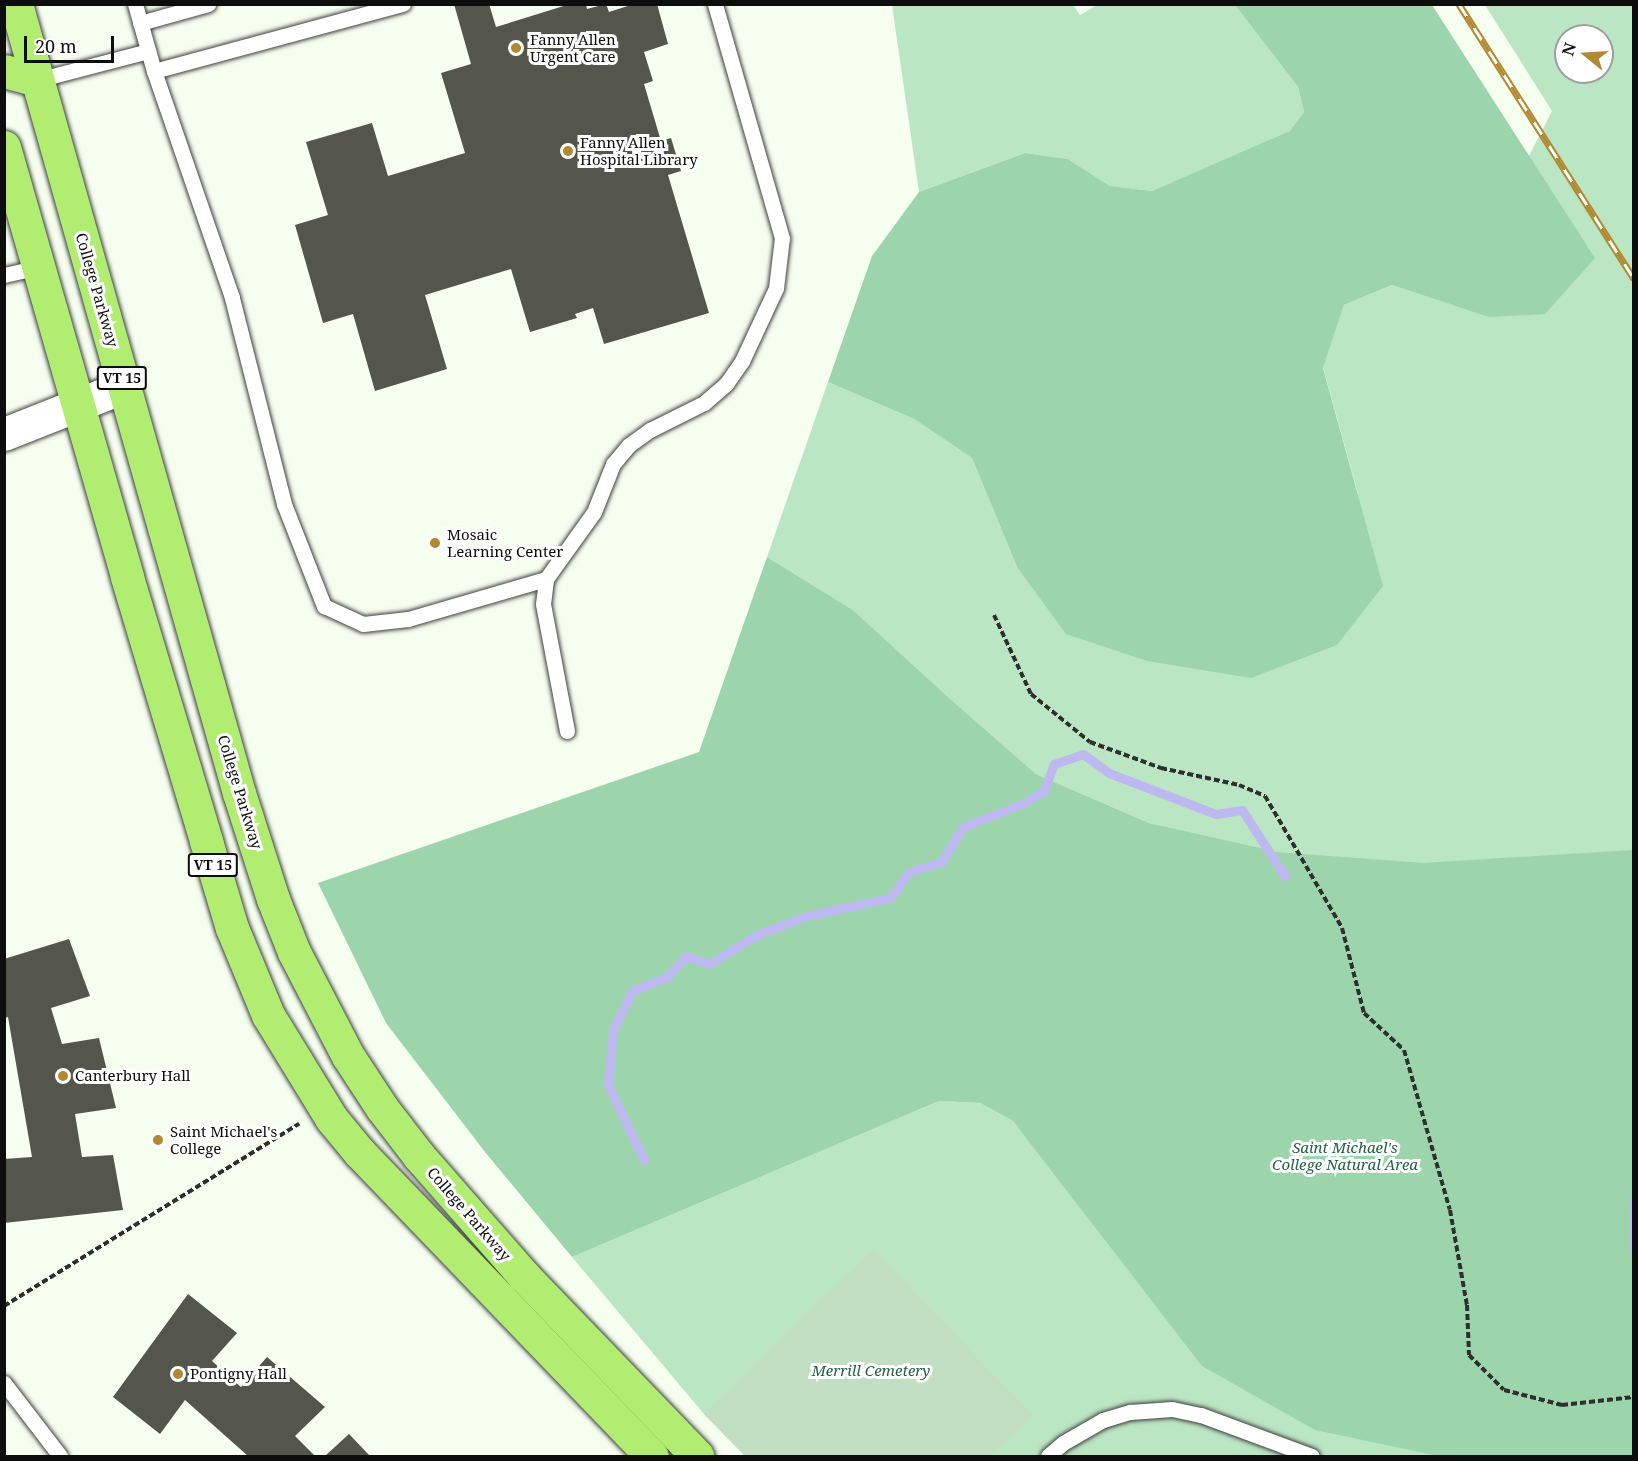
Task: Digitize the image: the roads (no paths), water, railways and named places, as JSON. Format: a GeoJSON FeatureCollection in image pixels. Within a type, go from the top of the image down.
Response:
{"type":"FeatureCollection","features":[{"type":"Feature","properties":{"kind":"main road","name":"College Parkway"},"geometry":{"type":"LineString","coordinates":[[16,4],[239,793],[273,899],[319,1004],[381,1108],[459,1205],[697,1456]]}},
{"type":"Feature","properties":{"kind":"main road"},"geometry":{"type":"LineString","coordinates":[[4,71],[37,80]]}},
{"type":"Feature","properties":{"kind":"main road","name":"VT 15"},"geometry":{"type":"LineString","coordinates":[[4,147],[11,194],[39,267],[77,404],[232,928],[268,1015],[331,1118],[360,1153],[652,1456]]}},
{"type":"Feature","properties":{"kind":"street"},"geometry":{"type":"LineString","coordinates":[[4,434],[125,386]]}},
{"type":"Feature","properties":{"kind":"lane"},"geometry":{"type":"LineString","coordinates":[[135,4],[154,71],[232,298],[284,504],[324,606],[363,624],[408,619],[546,579]]}},
{"type":"Feature","properties":{"kind":"lane"},"geometry":{"type":"LineString","coordinates":[[140,23],[208,4]]}},
{"type":"Feature","properties":{"kind":"lane"},"geometry":{"type":"LineString","coordinates":[[154,71],[403,4]]}},
{"type":"Feature","properties":{"kind":"lane"},"geometry":{"type":"LineString","coordinates":[[567,731],[543,604],[546,579],[585,528],[594,512],[613,464],[629,445],[650,430],[704,403],[726,384],[742,361],[776,288],[782,238],[715,4]]}},
{"type":"Feature","properties":{"kind":"lane"},"geometry":{"type":"LineString","coordinates":[[37,80],[148,51]]}},
{"type":"Feature","properties":{"kind":"lane"},"geometry":{"type":"LineString","coordinates":[[4,275],[39,267]]}},
{"type":"Feature","properties":{"kind":"lane"},"geometry":{"type":"LineString","coordinates":[[4,1383],[52,1454]]}},
{"type":"Feature","properties":{"kind":"lane"},"geometry":{"type":"LineString","coordinates":[[1048,1456],[1064,1443],[1103,1420],[1130,1412],[1172,1409],[1201,1414],[1312,1456]]}},
{"type":"Feature","properties":{"kind":"waterway"},"geometry":{"type":"LineString","coordinates":[[644,1160],[608,1085],[613,1030],[632,991],[667,977],[686,956],[709,964],[759,934],[806,916],[890,898],[909,872],[941,862],[963,827],[1024,803],[1044,791],[1054,764],[1083,754],[1109,773],[1216,814],[1242,810],[1285,876]]}},
{"type":"Feature","properties":{"kind":"waterway"},"geometry":{"type":"LineString","coordinates":[[1634,1200],[1634,1251]]}},
{"type":"Feature","properties":{"kind":"railway"},"geometry":{"type":"LineString","coordinates":[[1459,4],[1634,279]]}},
{"type":"Feature","properties":{"kind":"place","name":"Fanny Allen Urgent Care"},"geometry":{"type":"Point","coordinates":[516,48]}},
{"type":"Feature","properties":{"kind":"place","name":"Fanny Allen Hospital Library"},"geometry":{"type":"Point","coordinates":[568,151]}},
{"type":"Feature","properties":{"kind":"place","name":"Mosaic Learning Center"},"geometry":{"type":"Point","coordinates":[435,543]}},
{"type":"Feature","properties":{"kind":"place","name":"Canterbury Hall"},"geometry":{"type":"Point","coordinates":[63,1076]}},
{"type":"Feature","properties":{"kind":"place","name":"Saint Michael's College"},"geometry":{"type":"Point","coordinates":[158,1140]}},
{"type":"Feature","properties":{"kind":"place","name":"Pontigny Hall"},"geometry":{"type":"Point","coordinates":[178,1374]}},
{"type":"Feature","properties":{"kind":"park label","name":"Saint Michael's College Natural Area"},"geometry":{"type":"Point","coordinates":[1345,1156]}},
{"type":"Feature","properties":{"kind":"park label","name":"Merrill Cemetery"},"geometry":{"type":"Point","coordinates":[871,1371]}}]}
